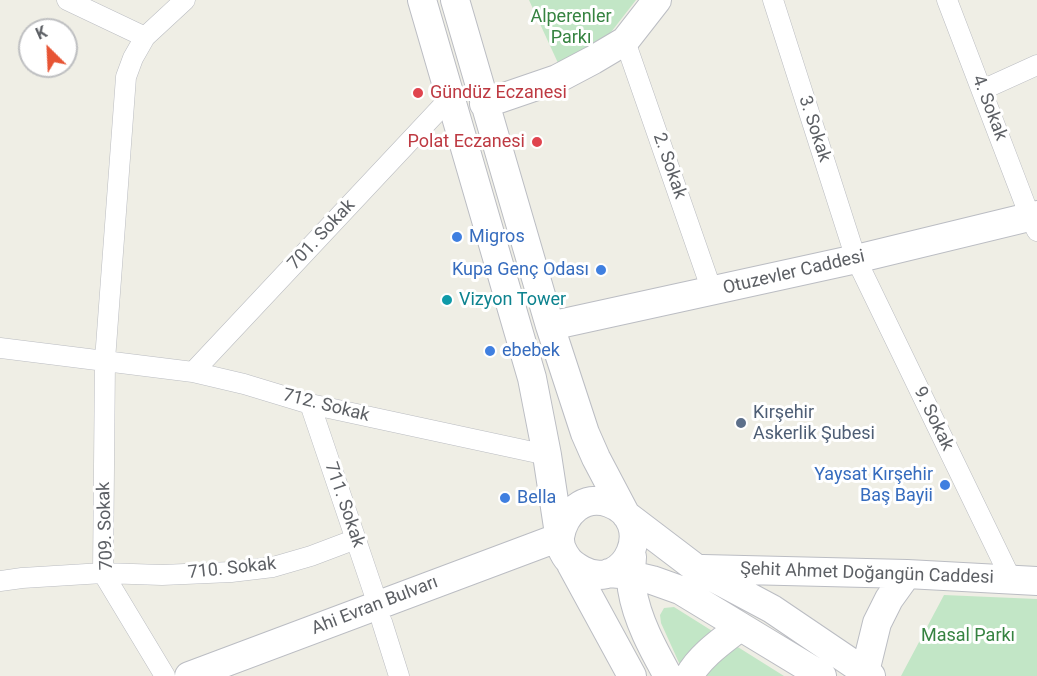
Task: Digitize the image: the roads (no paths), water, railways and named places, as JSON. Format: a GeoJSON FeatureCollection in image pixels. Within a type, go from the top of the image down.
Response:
{"type":"FeatureCollection","features":[{"type":"Feature","properties":{"kind":"main road"},"geometry":{"type":"LineString","coordinates":[[422,0],[532,378],[565,552],[632,676]]}},
{"type":"Feature","properties":{"kind":"main road"},"geometry":{"type":"LineString","coordinates":[[455,0],[550,326],[585,433],[632,526],[634,537],[624,566],[645,631],[668,676]]}},
{"type":"Feature","properties":{"kind":"main road"},"geometry":{"type":"LineString","coordinates":[[484,104],[557,79],[593,60],[625,40],[657,0]]}},
{"type":"Feature","properties":{"kind":"main road","name":"Otuzevler Caddesi"},"geometry":{"type":"LineString","coordinates":[[550,326],[1035,221]]}},
{"type":"Feature","properties":{"kind":"main road"},"geometry":{"type":"LineString","coordinates":[[822,676],[680,590],[652,580],[624,566],[599,575],[589,574],[565,552],[562,527],[566,518],[583,504],[595,501],[607,502],[618,507],[697,569],[772,609],[868,674],[877,623],[889,599],[907,574]]}},
{"type":"Feature","properties":{"kind":"main road","name":"Ahi Evran Bulvarı"},"geometry":{"type":"LineString","coordinates":[[189,676],[565,552]]}},
{"type":"Feature","properties":{"kind":"main road","name":"Şehit Ahmet Doğangün Caddesi"},"geometry":{"type":"LineString","coordinates":[[697,569],[907,574],[1024,580]]}},
{"type":"Feature","properties":{"kind":"main road","name":"Ahi Evran Bulvarı"},"geometry":{"type":"LineString","coordinates":[[235,676],[380,614]]}},
{"type":"Feature","properties":{"kind":"main road"},"geometry":{"type":"LineString","coordinates":[[689,676],[715,647],[740,627]]}},
{"type":"Feature","properties":{"kind":"street"},"geometry":{"type":"LineString","coordinates":[[67,0],[145,37]]}},
{"type":"Feature","properties":{"kind":"street","name":"709. Sokak"},"geometry":{"type":"LineString","coordinates":[[165,676],[104,573],[105,360],[126,77],[133,58],[145,37],[185,0]]}},
{"type":"Feature","properties":{"kind":"street","name":"3. Sokak"},"geometry":{"type":"LineString","coordinates":[[773,0],[856,259]]}},
{"type":"Feature","properties":{"kind":"street","name":"4. Sokak"},"geometry":{"type":"LineString","coordinates":[[947,0],[1035,221]]}},
{"type":"Feature","properties":{"kind":"street","name":"2. Sokak"},"geometry":{"type":"LineString","coordinates":[[625,40],[712,291]]}},
{"type":"Feature","properties":{"kind":"street"},"geometry":{"type":"LineString","coordinates":[[982,90],[1037,65]]}},
{"type":"Feature","properties":{"kind":"street","name":"701. Sokak"},"geometry":{"type":"LineString","coordinates":[[193,372],[450,98]]}},
{"type":"Feature","properties":{"kind":"street","name":"9. Sokak"},"geometry":{"type":"LineString","coordinates":[[856,259],[1024,580]]}},
{"type":"Feature","properties":{"kind":"street"},"geometry":{"type":"LineString","coordinates":[[0,348],[105,360]]}},
{"type":"Feature","properties":{"kind":"street","name":"712. Sokak"},"geometry":{"type":"LineString","coordinates":[[105,360],[193,372],[244,384],[310,404],[547,454]]}},
{"type":"Feature","properties":{"kind":"street","name":"711. Sokak"},"geometry":{"type":"LineString","coordinates":[[310,404],[399,676]]}},
{"type":"Feature","properties":{"kind":"street","name":"710. Sokak"},"geometry":{"type":"LineString","coordinates":[[0,581],[104,573],[162,575],[231,572],[273,567],[356,539]]}},
{"type":"Feature","properties":{"kind":"place","name":"Gündüz Eczanesi"},"geometry":{"type":"Point","coordinates":[418,93]}},
{"type":"Feature","properties":{"kind":"place","name":"Polat Eczanesi"},"geometry":{"type":"Point","coordinates":[537,142]}},
{"type":"Feature","properties":{"kind":"place","name":"Migros"},"geometry":{"type":"Point","coordinates":[457,237]}},
{"type":"Feature","properties":{"kind":"place","name":"Kupa Genç Odası"},"geometry":{"type":"Point","coordinates":[601,270]}},
{"type":"Feature","properties":{"kind":"place","name":"Vizyon Tower"},"geometry":{"type":"Point","coordinates":[447,300]}},
{"type":"Feature","properties":{"kind":"place","name":"ebebek"},"geometry":{"type":"Point","coordinates":[490,351]}},
{"type":"Feature","properties":{"kind":"place","name":"Kırşehir Askerlik Şubesi"},"geometry":{"type":"Point","coordinates":[741,423]}},
{"type":"Feature","properties":{"kind":"place","name":"Yaysat Kırşehir Baş Bayii"},"geometry":{"type":"Point","coordinates":[945,485]}},
{"type":"Feature","properties":{"kind":"place","name":"Bella"},"geometry":{"type":"Point","coordinates":[505,498]}},
{"type":"Feature","properties":{"kind":"park label","name":"Alperenler Parkı"},"geometry":{"type":"Point","coordinates":[571,27]}},
{"type":"Feature","properties":{"kind":"park label","name":"Masal Parkı"},"geometry":{"type":"Point","coordinates":[968,636]}}]}
